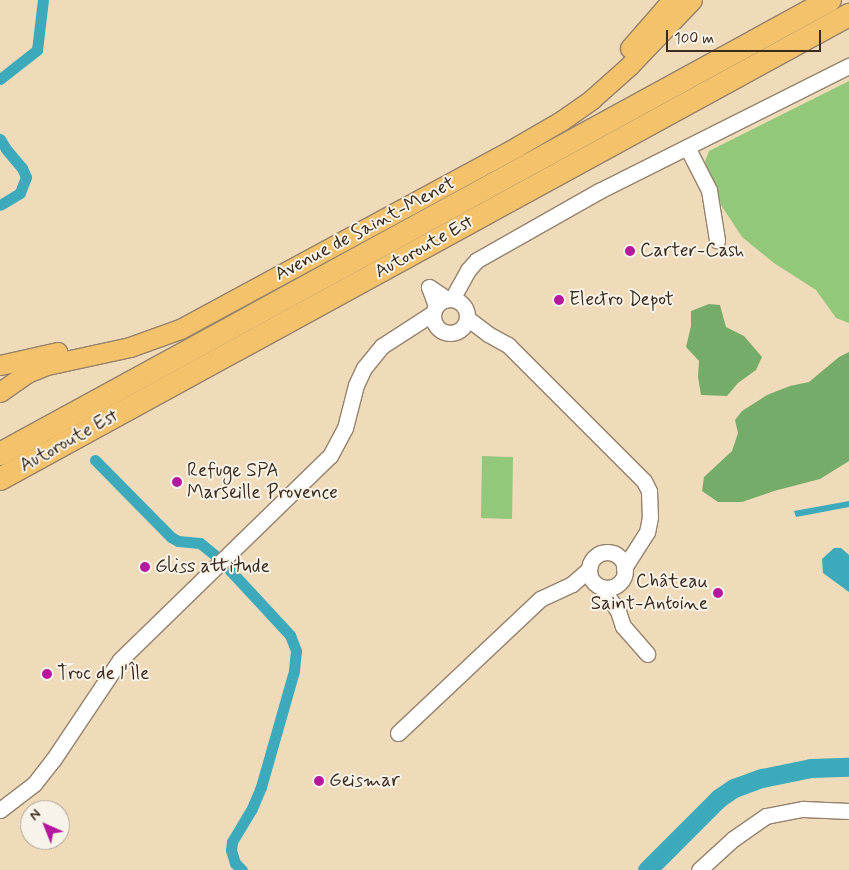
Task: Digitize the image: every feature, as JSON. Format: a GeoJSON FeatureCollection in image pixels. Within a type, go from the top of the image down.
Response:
{"type":"FeatureCollection","features":[{"type":"Feature","properties":{"kind":"highway","name":"Autoroute Est"},"geometry":{"type":"LineString","coordinates":[[0,454],[830,0]]}},
{"type":"Feature","properties":{"kind":"highway","name":"Autoroute Est"},"geometry":{"type":"LineString","coordinates":[[0,479],[849,15]]}},
{"type":"Feature","properties":{"kind":"main road","name":"Avenue de Saint-Menet"},"geometry":{"type":"LineString","coordinates":[[0,365],[146,333],[171,324],[532,128],[596,81],[630,49],[672,0]]}},
{"type":"Feature","properties":{"kind":"main road","name":"Avenue de Saint-Menet"},"geometry":{"type":"LineString","coordinates":[[0,392],[28,373],[47,366],[130,347],[180,329],[518,146],[561,121],[592,99],[634,61],[692,0]]}},
{"type":"Feature","properties":{"kind":"main road"},"geometry":{"type":"LineString","coordinates":[[0,352],[14,353],[24,350],[94,345]]}},
{"type":"Feature","properties":{"kind":"street"},"geometry":{"type":"LineString","coordinates":[[427,284],[444,307],[467,312],[465,323],[453,333],[439,330],[444,307],[477,260],[599,191],[849,66]]}},
{"type":"Feature","properties":{"kind":"street"},"geometry":{"type":"LineString","coordinates":[[687,147],[709,190],[717,240]]}},
{"type":"Feature","properties":{"kind":"street"},"geometry":{"type":"LineString","coordinates":[[0,810],[34,784],[53,760],[120,660],[330,456],[345,428],[356,385],[364,368],[382,346],[444,307]]}},
{"type":"Feature","properties":{"kind":"street"},"geometry":{"type":"LineString","coordinates":[[465,323],[508,345],[518,354],[640,475],[646,486],[650,504],[647,532],[624,568],[619,583],[618,611]]}},
{"type":"Feature","properties":{"kind":"street"},"geometry":{"type":"LineString","coordinates":[[631,468],[642,494],[644,516],[634,541],[613,554],[597,555],[590,564],[589,569],[590,577],[618,611],[623,626],[647,654]]}},
{"type":"Feature","properties":{"kind":"street"},"geometry":{"type":"LineString","coordinates":[[613,554],[621,560],[624,568]]}},
{"type":"Feature","properties":{"kind":"street"},"geometry":{"type":"LineString","coordinates":[[398,734],[540,599],[572,584],[589,569]]}},
{"type":"Feature","properties":{"kind":"street"},"geometry":{"type":"LineString","coordinates":[[572,584],[611,588],[619,583]]}},
{"type":"Feature","properties":{"kind":"street"},"geometry":{"type":"LineString","coordinates":[[699,870],[733,839],[766,816],[803,808],[849,811]]}},
{"type":"Feature","properties":{"kind":"green space"},"geometry":{"type":"Polygon","coordinates":[[[849,81],[849,323],[836,318],[816,290],[774,263],[742,237],[721,205],[718,192],[706,169],[705,161],[709,151],[849,81]]]}},
{"type":"Feature","properties":{"kind":"green space"},"geometry":{"type":"Polygon","coordinates":[[[709,304],[720,305],[726,327],[744,336],[762,357],[756,370],[738,383],[727,396],[701,395],[698,377],[699,361],[686,347],[691,326],[691,311],[709,304]]]}},
{"type":"Feature","properties":{"kind":"green space"},"geometry":{"type":"Polygon","coordinates":[[[849,352],[849,461],[820,479],[774,491],[742,502],[718,502],[702,491],[704,477],[732,451],[738,433],[735,420],[742,411],[767,395],[790,386],[809,382],[839,357],[849,352]]]}},
{"type":"Feature","properties":{"kind":"green space"},"geometry":{"type":"Polygon","coordinates":[[[482,456],[513,457],[512,519],[481,518],[482,456]]]}},
{"type":"Feature","properties":{"kind":"water"},"geometry":{"type":"Polygon","coordinates":[[[849,501],[849,507],[796,517],[794,511],[849,501]]]}},
{"type":"Feature","properties":{"kind":"water"},"geometry":{"type":"Polygon","coordinates":[[[834,548],[841,548],[849,555],[849,592],[823,573],[822,559],[834,548]]]}},
{"type":"Feature","properties":{"kind":"waterway"},"geometry":{"type":"LineString","coordinates":[[0,79],[37,50],[43,0]]}},
{"type":"Feature","properties":{"kind":"waterway"},"geometry":{"type":"LineString","coordinates":[[0,139],[22,168],[26,177],[20,193],[0,205]]}},
{"type":"Feature","properties":{"kind":"waterway"},"geometry":{"type":"LineString","coordinates":[[95,460],[171,537],[178,541],[200,543],[215,555]]}},
{"type":"Feature","properties":{"kind":"waterway"},"geometry":{"type":"LineString","coordinates":[[226,566],[290,635],[296,651],[294,671],[261,787],[251,810],[232,842],[231,850],[235,863],[242,870]]}},
{"type":"Feature","properties":{"kind":"waterway"},"geometry":{"type":"LineString","coordinates":[[647,870],[719,798],[734,788],[762,778],[811,768],[849,767]]}},
{"type":"Feature","properties":{"kind":"place","name":"Carter-Cash"},"geometry":{"type":"Point","coordinates":[630,251]}},
{"type":"Feature","properties":{"kind":"place","name":"Electro Depot"},"geometry":{"type":"Point","coordinates":[559,300]}},
{"type":"Feature","properties":{"kind":"place","name":"Refuge SPA Marseille Provence"},"geometry":{"type":"Point","coordinates":[177,482]}},
{"type":"Feature","properties":{"kind":"place","name":"Gliss attitude"},"geometry":{"type":"Point","coordinates":[145,567]}},
{"type":"Feature","properties":{"kind":"place","name":"Château Saint-Antoine"},"geometry":{"type":"Point","coordinates":[718,593]}},
{"type":"Feature","properties":{"kind":"place","name":"Troc de l'Île"},"geometry":{"type":"Point","coordinates":[47,674]}},
{"type":"Feature","properties":{"kind":"place","name":"Geismar"},"geometry":{"type":"Point","coordinates":[319,781]}}]}
